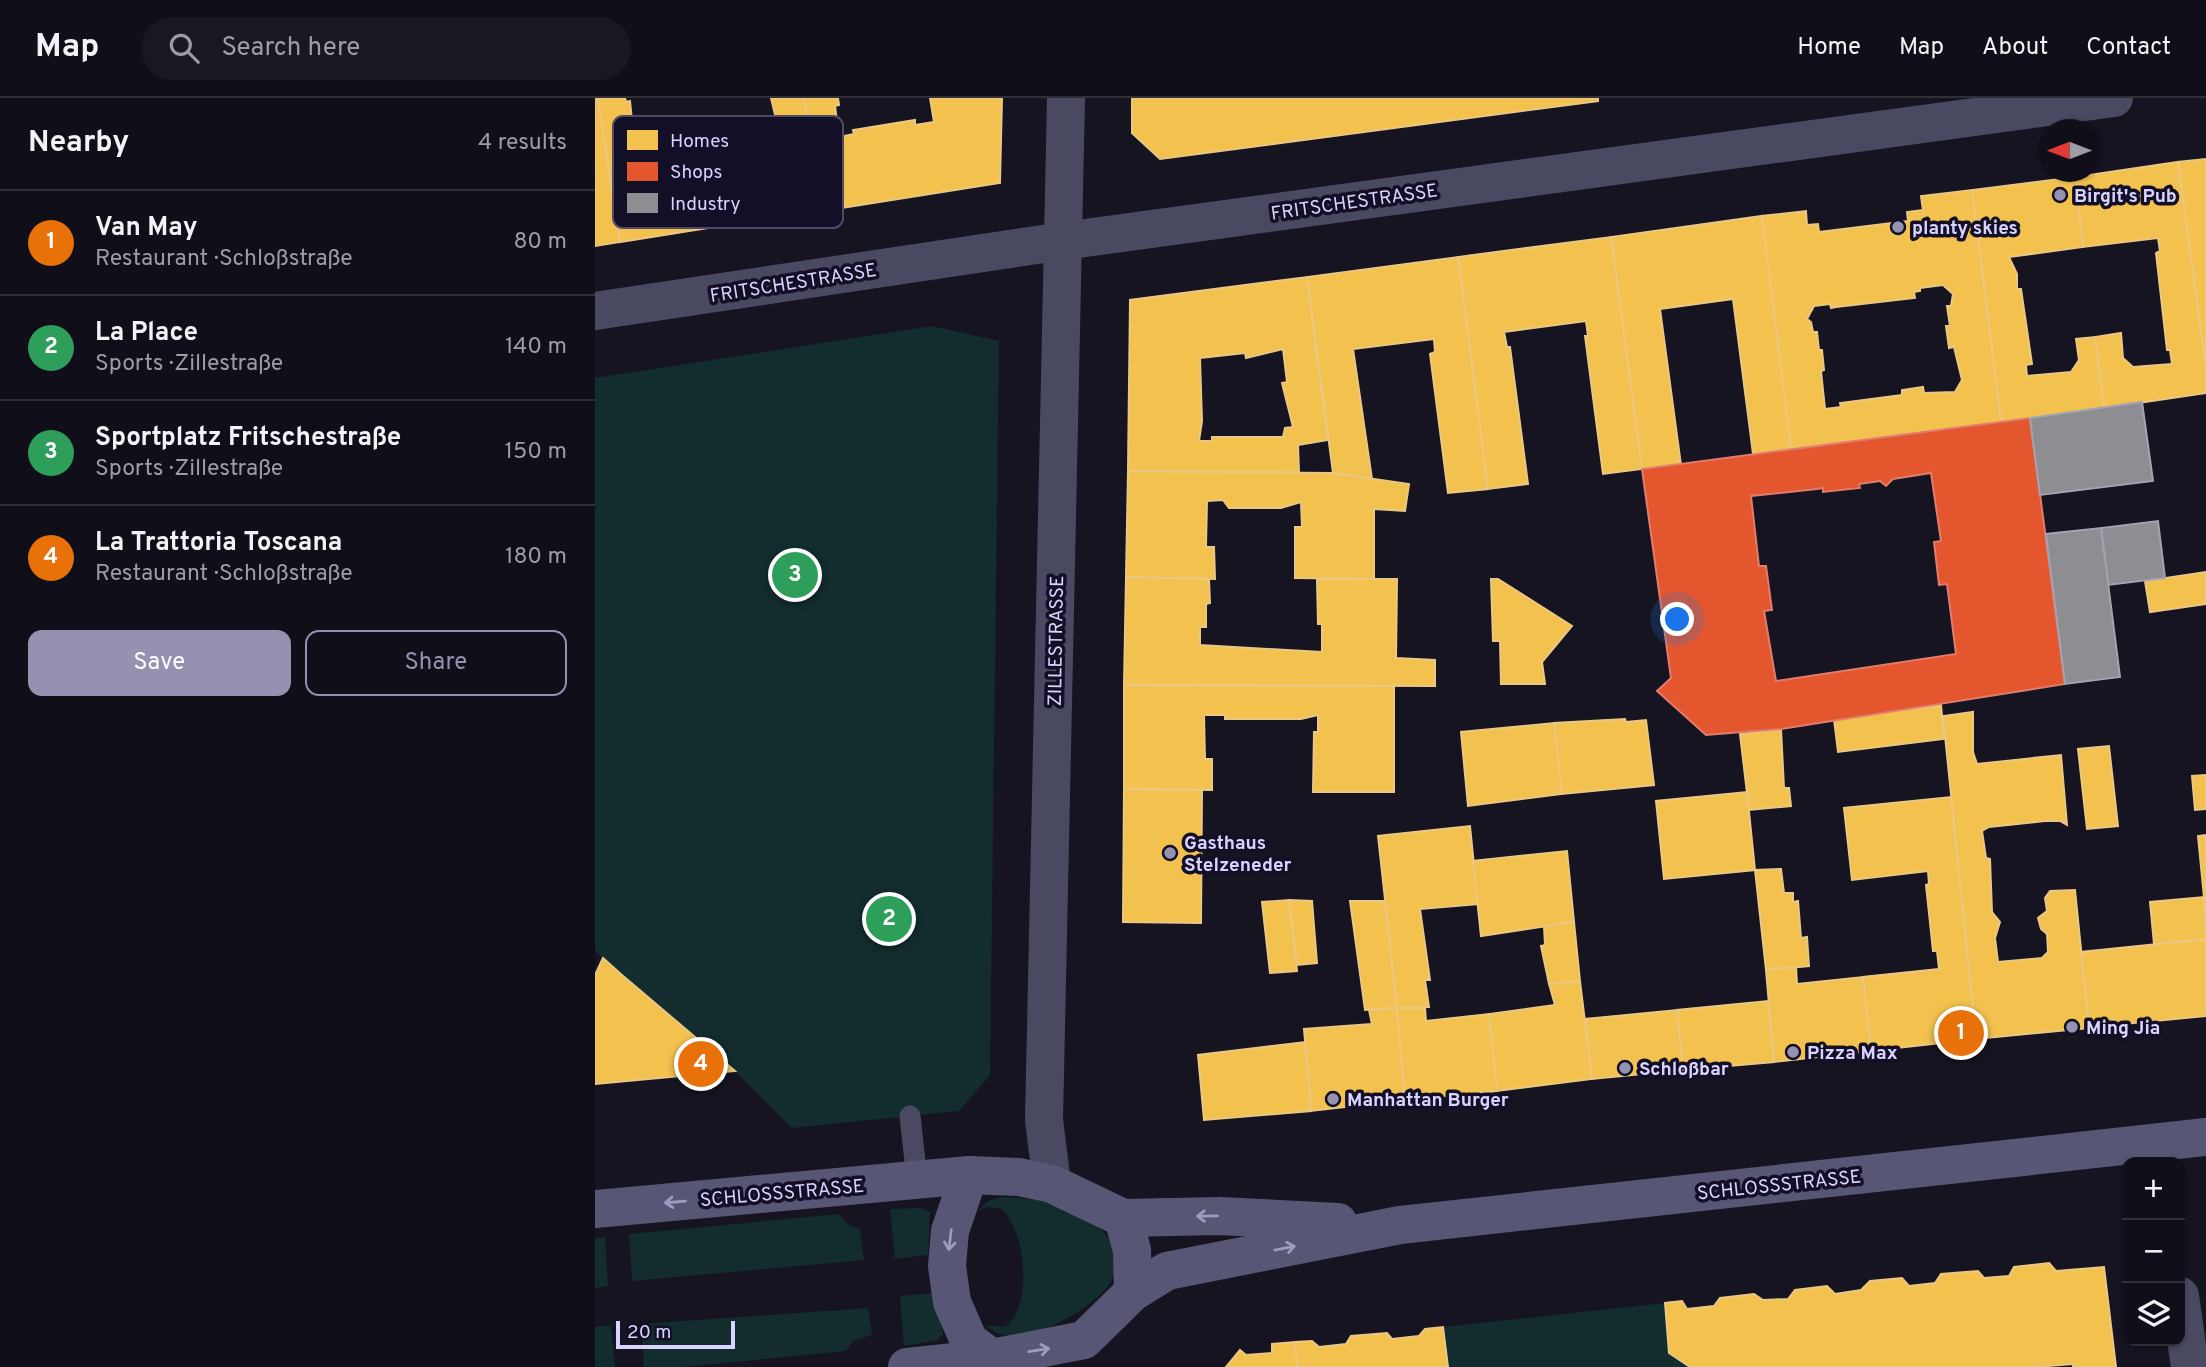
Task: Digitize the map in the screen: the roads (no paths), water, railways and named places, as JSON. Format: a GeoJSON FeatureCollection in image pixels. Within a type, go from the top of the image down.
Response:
{"type":"FeatureCollection","features":[{"type":"Feature","properties":{"kind":"street","name":"ZILLESTRASSE"},"geometry":{"type":"LineString","coordinates":[[1052,1184],[1044,1120],[1066,98]]}},
{"type":"Feature","properties":{"kind":"street","name":"FRITSCHESTRASSE"},"geometry":{"type":"LineString","coordinates":[[595,311],[1063,241],[2114,98]]}},
{"type":"Feature","properties":{"kind":"street","name":"SCHLOSSSTRASSE"},"geometry":{"type":"LineString","coordinates":[[907,1367],[993,1362],[1084,1340],[1133,1292],[1167,1271],[1400,1225],[2159,1152],[2206,1137]]}},
{"type":"Feature","properties":{"kind":"street","name":"SCHLOSSSTRASSE"},"geometry":{"type":"LineString","coordinates":[[595,1209],[969,1175],[1020,1177],[1052,1184],[1123,1218],[1220,1216],[1400,1225]]}},
{"type":"Feature","properties":{"kind":"street"},"geometry":{"type":"LineString","coordinates":[[969,1175],[950,1231],[947,1266],[952,1302],[969,1341],[993,1362]]}},
{"type":"Feature","properties":{"kind":"street"},"geometry":{"type":"LineString","coordinates":[[1123,1218],[1132,1250],[1133,1292]]}},
{"type":"Feature","properties":{"kind":"street"},"geometry":{"type":"LineString","coordinates":[[2185,1332],[2190,1367]]}},
{"type":"Feature","properties":{"kind":"lane"},"geometry":{"type":"LineString","coordinates":[[910,1116],[916,1180]]}},
{"type":"Feature","properties":{"kind":"place","name":"Birgit's Pub"},"geometry":{"type":"Point","coordinates":[2060,195]}},
{"type":"Feature","properties":{"kind":"place","name":"planty skies"},"geometry":{"type":"Point","coordinates":[1898,227]}},
{"type":"Feature","properties":{"kind":"place","name":"Sportplatz Fritschestraße"},"geometry":{"type":"Point","coordinates":[795,575]}},
{"type":"Feature","properties":{"kind":"place","name":"Gasthaus Stelzeneder"},"geometry":{"type":"Point","coordinates":[1170,853]}},
{"type":"Feature","properties":{"kind":"place","name":"La Place"},"geometry":{"type":"Point","coordinates":[889,919]}},
{"type":"Feature","properties":{"kind":"place","name":"Ming Jia"},"geometry":{"type":"Point","coordinates":[2072,1027]}},
{"type":"Feature","properties":{"kind":"place","name":"Van May"},"geometry":{"type":"Point","coordinates":[1961,1033]}},
{"type":"Feature","properties":{"kind":"place","name":"Pizza Max"},"geometry":{"type":"Point","coordinates":[1793,1052]}},
{"type":"Feature","properties":{"kind":"place","name":"La Trattoria Toscana"},"geometry":{"type":"Point","coordinates":[701,1064]}},
{"type":"Feature","properties":{"kind":"place","name":"Schloßbar"},"geometry":{"type":"Point","coordinates":[1625,1068]}},
{"type":"Feature","properties":{"kind":"place","name":"Manhattan Burger"},"geometry":{"type":"Point","coordinates":[1333,1099]}}]}
